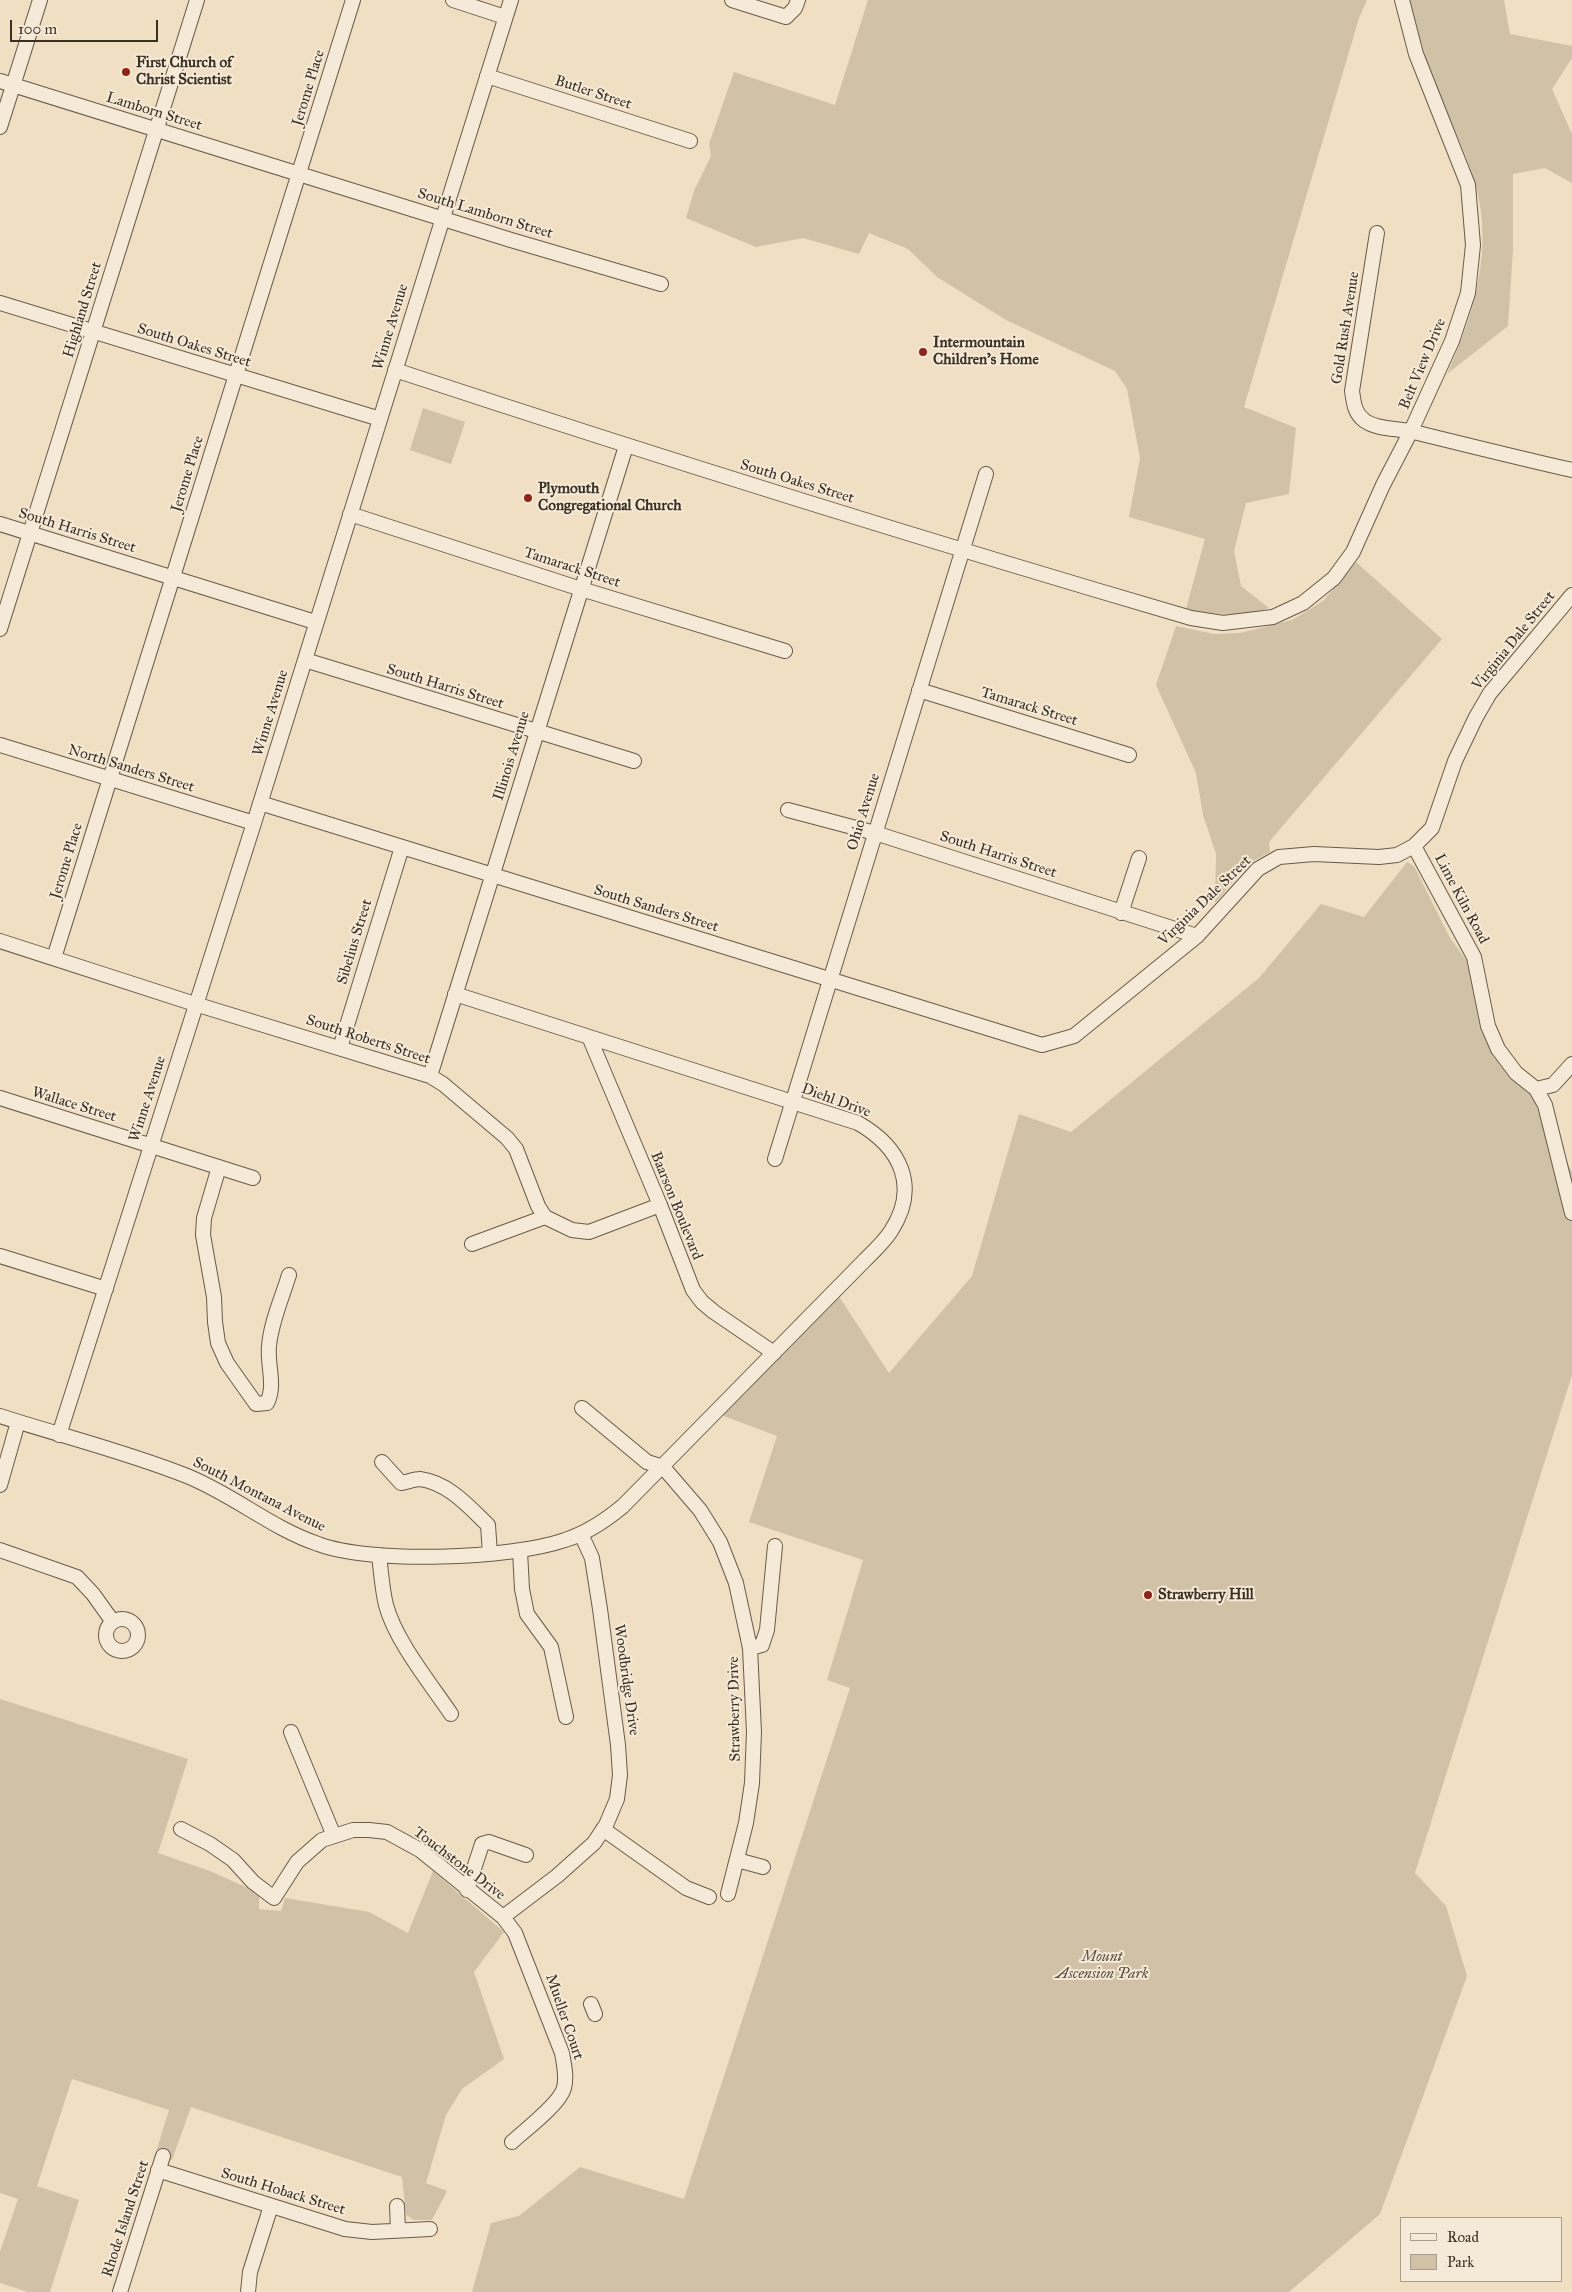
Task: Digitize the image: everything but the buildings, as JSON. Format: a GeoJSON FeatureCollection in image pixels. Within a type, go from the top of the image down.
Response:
{"type":"FeatureCollection","features":[{"type":"Feature","properties":{"kind":"street"},"geometry":{"type":"LineString","coordinates":[[0,127],[7,83],[40,0]]}},
{"type":"Feature","properties":{"kind":"street","name":"Highland Street"},"geometry":{"type":"LineString","coordinates":[[0,629],[197,0]]}},
{"type":"Feature","properties":{"kind":"street","name":"Jerome Place"},"geometry":{"type":"LineString","coordinates":[[54,958],[353,0]]}},
{"type":"Feature","properties":{"kind":"street"},"geometry":{"type":"LineString","coordinates":[[453,0],[505,17]]}},
{"type":"Feature","properties":{"kind":"street","name":"Winne Avenue"},"geometry":{"type":"LineString","coordinates":[[59,1436],[254,823],[315,622],[511,0]]}},
{"type":"Feature","properties":{"kind":"street"},"geometry":{"type":"LineString","coordinates":[[732,0],[786,17],[790,14],[798,0]]}},
{"type":"Feature","properties":{"kind":"street","name":"Belt View Drive"},"geometry":{"type":"LineString","coordinates":[[1191,618],[1223,623],[1273,617],[1304,603],[1334,578],[1353,552],[1383,485],[1412,431],[1452,341],[1468,293],[1472,245],[1468,184],[1416,54],[1402,0]]}},
{"type":"Feature","properties":{"kind":"street","name":"Butler Street"},"geometry":{"type":"LineString","coordinates":[[487,76],[690,141]]}},
{"type":"Feature","properties":{"kind":"street","name":"Lamborn Street"},"geometry":{"type":"LineString","coordinates":[[7,83],[299,174]]}},
{"type":"Feature","properties":{"kind":"street","name":"South Lamborn Street"},"geometry":{"type":"LineString","coordinates":[[299,174],[661,284]]}},
{"type":"Feature","properties":{"kind":"street","name":"Gold Rush Avenue"},"geometry":{"type":"LineString","coordinates":[[1377,233],[1352,391],[1355,410],[1366,422],[1387,428],[1412,431],[1505,456],[1572,470]]}},
{"type":"Feature","properties":{"kind":"street","name":"South Oakes Street"},"geometry":{"type":"LineString","coordinates":[[0,303],[380,419]]}},
{"type":"Feature","properties":{"kind":"street","name":"South Oakes Street"},"geometry":{"type":"LineString","coordinates":[[395,370],[626,446],[962,550],[1191,618]]}},
{"type":"Feature","properties":{"kind":"street","name":"Illinois Avenue"},"geometry":{"type":"LineString","coordinates":[[430,1076],[626,446]]}},
{"type":"Feature","properties":{"kind":"street","name":"Ohio Avenue"},"geometry":{"type":"LineString","coordinates":[[775,1159],[986,474]]}},
{"type":"Feature","properties":{"kind":"street","name":"Tamarack Street"},"geometry":{"type":"LineString","coordinates":[[350,514],[581,589],[785,651]]}},
{"type":"Feature","properties":{"kind":"street","name":"South Harris Street"},"geometry":{"type":"LineString","coordinates":[[0,524],[315,622]]}},
{"type":"Feature","properties":{"kind":"street","name":"Virginia Dale Street"},"geometry":{"type":"LineString","coordinates":[[1042,1045],[1074,1036],[1197,936],[1258,869],[1279,857],[1314,854],[1379,857],[1397,854],[1414,846],[1432,828],[1456,761],[1476,717],[1490,693],[1572,595]]}},
{"type":"Feature","properties":{"kind":"street","name":"South Harris Street"},"geometry":{"type":"LineString","coordinates":[[305,660],[634,761]]}},
{"type":"Feature","properties":{"kind":"street","name":"Tamarack Street"},"geometry":{"type":"LineString","coordinates":[[919,690],[1129,754]]}},
{"type":"Feature","properties":{"kind":"street","name":"North Sanders Street"},"geometry":{"type":"LineString","coordinates":[[0,745],[254,823]]}},
{"type":"Feature","properties":{"kind":"street","name":"South Sanders Street"},"geometry":{"type":"LineString","coordinates":[[260,803],[1042,1045]]}},
{"type":"Feature","properties":{"kind":"street","name":"South Harris Street"},"geometry":{"type":"LineString","coordinates":[[788,810],[875,833],[1197,936]]}},
{"type":"Feature","properties":{"kind":"street","name":"Lime Kiln Road"},"geometry":{"type":"LineString","coordinates":[[1414,846],[1474,957],[1488,1026],[1498,1049],[1516,1073],[1536,1089],[1545,1106],[1572,1213]]}},
{"type":"Feature","properties":{"kind":"street","name":"Sibelius Street"},"geometry":{"type":"LineString","coordinates":[[340,1048],[402,847]]}},
{"type":"Feature","properties":{"kind":"street"},"geometry":{"type":"LineString","coordinates":[[1121,913],[1139,858]]}},
{"type":"Feature","properties":{"kind":"street","name":"South Roberts Street"},"geometry":{"type":"LineString","coordinates":[[0,941],[195,1004],[430,1076],[443,1084],[507,1138],[516,1148],[538,1206],[545,1217]]}},
{"type":"Feature","properties":{"kind":"street","name":"Diehl Drive"},"geometry":{"type":"LineString","coordinates":[[455,994],[858,1123],[886,1142],[900,1165],[903,1177],[903,1198],[897,1220],[884,1240],[663,1466]]}},
{"type":"Feature","properties":{"kind":"street","name":"Baarson Boulevard"},"geometry":{"type":"LineString","coordinates":[[590,1038],[660,1205],[692,1290],[702,1302],[774,1353]]}},
{"type":"Feature","properties":{"kind":"street"},"geometry":{"type":"LineString","coordinates":[[1536,1089],[1553,1085],[1572,1064]]}},
{"type":"Feature","properties":{"kind":"street","name":"Wallace Street"},"geometry":{"type":"LineString","coordinates":[[0,1098],[253,1178]]}},
{"type":"Feature","properties":{"kind":"street"},"geometry":{"type":"LineString","coordinates":[[219,1167],[204,1218],[203,1235],[214,1298],[218,1343],[227,1363],[256,1404],[266,1403],[270,1396],[272,1384],[269,1346],[289,1275]]}},
{"type":"Feature","properties":{"kind":"street"},"geometry":{"type":"LineString","coordinates":[[472,1244],[545,1217],[572,1230],[590,1232],[660,1205]]}},
{"type":"Feature","properties":{"kind":"street"},"geometry":{"type":"LineString","coordinates":[[0,1256],[106,1288]]}},
{"type":"Feature","properties":{"kind":"street","name":"Strawberry Drive"},"geometry":{"type":"LineString","coordinates":[[582,1408],[647,1462],[663,1466],[700,1510],[720,1542],[736,1583],[750,1648],[754,1714],[752,1783],[746,1823],[728,1894]]}},
{"type":"Feature","properties":{"kind":"street","name":"South Montana Avenue"},"geometry":{"type":"LineString","coordinates":[[0,1416],[147,1462],[202,1482],[235,1499],[283,1529],[318,1545],[337,1550],[379,1555],[490,1554],[548,1546],[581,1534],[610,1517],[663,1466]]}},
{"type":"Feature","properties":{"kind":"street"},"geometry":{"type":"LineString","coordinates":[[0,1484],[18,1422]]}},
{"type":"Feature","properties":{"kind":"street"},"geometry":{"type":"LineString","coordinates":[[382,1462],[401,1483],[420,1479],[444,1487],[460,1498],[488,1526],[490,1554]]}},
{"type":"Feature","properties":{"kind":"street","name":"Woodbridge Drive"},"geometry":{"type":"LineString","coordinates":[[504,1918],[588,1849],[603,1830],[617,1798],[620,1775],[618,1745],[592,1558],[581,1534]]}},
{"type":"Feature","properties":{"kind":"street"},"geometry":{"type":"LineString","coordinates":[[750,1648],[762,1645],[767,1630],[775,1546]]}},
{"type":"Feature","properties":{"kind":"street"},"geometry":{"type":"LineString","coordinates":[[0,1550],[77,1577],[93,1594],[113,1622]]}},
{"type":"Feature","properties":{"kind":"street"},"geometry":{"type":"LineString","coordinates":[[520,1551],[522,1589],[527,1614],[551,1647],[566,1717]]}},
{"type":"Feature","properties":{"kind":"street"},"geometry":{"type":"LineString","coordinates":[[379,1555],[386,1604],[392,1620],[404,1643],[451,1714]]}},
{"type":"Feature","properties":{"kind":"street"},"geometry":{"type":"LineString","coordinates":[[291,1732],[334,1836]]}},
{"type":"Feature","properties":{"kind":"street","name":"Touchstone Drive"},"geometry":{"type":"LineString","coordinates":[[180,1829],[210,1844],[233,1860],[253,1882],[274,1898],[297,1862],[322,1840],[353,1830],[387,1832],[420,1850],[467,1890],[504,1918]]}},
{"type":"Feature","properties":{"kind":"street"},"geometry":{"type":"LineString","coordinates":[[603,1830],[686,1888],[709,1897]]}},
{"type":"Feature","properties":{"kind":"street"},"geometry":{"type":"LineString","coordinates":[[467,1890],[482,1844],[488,1842],[526,1855]]}},
{"type":"Feature","properties":{"kind":"street"},"geometry":{"type":"LineString","coordinates":[[737,1860],[763,1867]]}},
{"type":"Feature","properties":{"kind":"street","name":"Mueller Court"},"geometry":{"type":"LineString","coordinates":[[504,1918],[518,1942],[562,2053],[566,2073],[564,2090],[557,2101],[512,2142]]}},
{"type":"Feature","properties":{"kind":"street","name":"Rhode Island Street"},"geometry":{"type":"LineString","coordinates":[[120,2292],[163,2156]]}},
{"type":"Feature","properties":{"kind":"street","name":"South Hoback Street"},"geometry":{"type":"LineString","coordinates":[[158,2170],[345,2229],[372,2232],[430,2229]]}},
{"type":"Feature","properties":{"kind":"street"},"geometry":{"type":"LineString","coordinates":[[248,2292],[250,2272],[271,2206]]}},
{"type":"Feature","properties":{"kind":"street"},"geometry":{"type":"LineString","coordinates":[[397,2206],[398,2230]]}},
{"type":"Feature","properties":{"kind":"green space"},"geometry":{"type":"Polygon","coordinates":[[[868,0],[1367,0],[1359,18],[1244,407],[1296,428],[1289,494],[1246,503],[1234,551],[1241,586],[1269,608],[1237,614],[1207,613],[1186,609],[1205,539],[1129,517],[1140,458],[1127,389],[1115,371],[1006,320],[937,277],[908,249],[869,233],[859,254],[803,238],[756,247],[686,218],[694,191],[711,156],[709,144],[734,72],[835,105],[868,0]]]}},
{"type":"Feature","properties":{"kind":"green space"},"geometry":{"type":"Polygon","coordinates":[[[1409,0],[1504,0],[1510,34],[1572,46],[1572,58],[1552,89],[1572,134],[1572,183],[1545,168],[1513,174],[1513,250],[1508,326],[1447,374],[1463,335],[1475,295],[1482,254],[1481,212],[1478,194],[1468,161],[1429,70],[1409,0]]]}},
{"type":"Feature","properties":{"kind":"green space"},"geometry":{"type":"Polygon","coordinates":[[[423,408],[465,422],[451,464],[410,450],[423,408]]]}},
{"type":"Feature","properties":{"kind":"green space"},"geometry":{"type":"Polygon","coordinates":[[[1356,562],[1442,639],[1269,842],[1270,852],[1248,864],[1215,903],[1216,854],[1203,815],[1196,773],[1156,685],[1176,626],[1214,634],[1240,633],[1292,620],[1323,601],[1356,562]]]}},
{"type":"Feature","properties":{"kind":"green space","name":"Mount Ascension Park"},"geometry":{"type":"Polygon","coordinates":[[[1407,862],[1414,866],[1450,938],[1470,965],[1482,1033],[1500,1065],[1533,1092],[1572,1172],[1572,1375],[1415,1873],[1446,1906],[1467,1976],[1380,2214],[1289,2292],[472,2292],[491,2223],[519,2216],[580,2167],[684,2199],[850,1688],[827,1680],[863,1560],[749,1522],[777,1436],[721,1415],[838,1295],[889,1373],[972,1276],[1019,1114],[1071,1132],[1259,978],[1321,904],[1364,917],[1407,862]]]}},
{"type":"Feature","properties":{"kind":"green space"},"geometry":{"type":"Polygon","coordinates":[[[0,1699],[188,1759],[158,1853],[210,1871],[259,1893],[259,1909],[281,1911],[285,1898],[369,1912],[408,1933],[433,1871],[504,1932],[474,1972],[504,2059],[462,2089],[446,2115],[426,2183],[447,2191],[432,2220],[414,2220],[406,2215],[402,2177],[191,2107],[172,2160],[155,2155],[169,2110],[72,2079],[37,2186],[79,2200],[50,2292],[28,2292],[0,2283],[0,2252],[18,2199],[0,2193],[0,1699]]]}},
{"type":"Feature","properties":{"kind":"place","name":"First Church of Christ Scientist"},"geometry":{"type":"Point","coordinates":[126,72]}},
{"type":"Feature","properties":{"kind":"place","name":"Intermountain Children's Home"},"geometry":{"type":"Point","coordinates":[923,352]}},
{"type":"Feature","properties":{"kind":"place","name":"Plymouth Congregational Church"},"geometry":{"type":"Point","coordinates":[528,498]}},
{"type":"Feature","properties":{"kind":"place","name":"Strawberry Hill"},"geometry":{"type":"Point","coordinates":[1148,1595]}}]}
